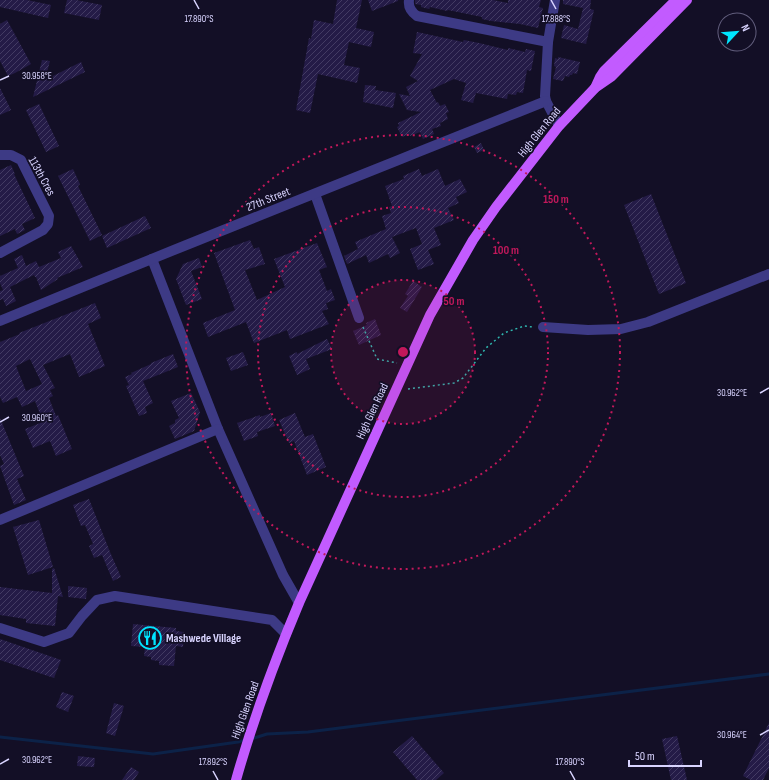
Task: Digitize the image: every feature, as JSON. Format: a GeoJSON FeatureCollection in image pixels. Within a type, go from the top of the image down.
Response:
{"type":"FeatureCollection","features":[{"type":"Feature","properties":{"kind":"main road","name":"High Glen Road"},"geometry":{"type":"LineString","coordinates":[[595,88],[604,71],[676,0]]}},
{"type":"Feature","properties":{"kind":"main road","name":"High Glen Road"},"geometry":{"type":"LineString","coordinates":[[236,780],[252,726],[286,634],[430,315],[474,240],[496,207],[559,126],[595,88],[611,78],[687,0]]}},
{"type":"Feature","properties":{"kind":"street"},"geometry":{"type":"LineString","coordinates":[[409,0],[409,8],[413,14],[417,16],[548,42]]}},
{"type":"Feature","properties":{"kind":"street"},"geometry":{"type":"LineString","coordinates":[[555,0],[548,42],[545,89],[546,101],[559,126]]}},
{"type":"Feature","properties":{"kind":"street","name":"27th Street"},"geometry":{"type":"LineString","coordinates":[[0,321],[546,101]]}},
{"type":"Feature","properties":{"kind":"street","name":"113th Cres"},"geometry":{"type":"LineString","coordinates":[[0,155],[11,155],[20,160],[49,216],[48,224],[44,230],[0,253]]}},
{"type":"Feature","properties":{"kind":"street"},"geometry":{"type":"LineString","coordinates":[[315,194],[359,318]]}},
{"type":"Feature","properties":{"kind":"street"},"geometry":{"type":"LineString","coordinates":[[152,259],[218,429],[283,575],[299,603]]}},
{"type":"Feature","properties":{"kind":"street"},"geometry":{"type":"LineString","coordinates":[[543,327],[588,330],[620,329],[648,322],[769,274]]}},
{"type":"Feature","properties":{"kind":"street"},"geometry":{"type":"LineString","coordinates":[[0,520],[218,429]]}},
{"type":"Feature","properties":{"kind":"street"},"geometry":{"type":"LineString","coordinates":[[0,628],[44,642],[69,633],[97,600],[115,596],[272,620],[286,634]]}},
{"type":"Feature","properties":{"kind":"path"},"geometry":{"type":"LineString","coordinates":[[359,318],[377,360],[407,365]]}},
{"type":"Feature","properties":{"kind":"path"},"geometry":{"type":"LineString","coordinates":[[396,390],[454,383],[463,378],[486,348],[504,333],[524,326],[543,327]]}},
{"type":"Feature","properties":{"kind":"building"},"geometry":{"type":"Polygon","coordinates":[[[0,0],[27,0],[51,5],[48,18],[0,7],[0,0]]]}},
{"type":"Feature","properties":{"kind":"building"},"geometry":{"type":"Polygon","coordinates":[[[67,0],[76,0],[102,5],[99,20],[64,13],[67,0]]]}},
{"type":"Feature","properties":{"kind":"building"},"geometry":{"type":"Polygon","coordinates":[[[337,0],[362,0],[356,28],[374,32],[371,47],[349,42],[344,65],[360,68],[357,83],[318,74],[310,113],[296,110],[309,38],[311,39],[314,20],[333,24],[337,0]]]}},
{"type":"Feature","properties":{"kind":"building"},"geometry":{"type":"Polygon","coordinates":[[[368,0],[398,0],[398,1],[372,11],[368,0]]]}},
{"type":"Feature","properties":{"kind":"building"},"geometry":{"type":"Polygon","coordinates":[[[415,0],[493,0],[508,3],[508,0],[541,0],[539,7],[543,8],[538,28],[520,24],[491,21],[482,19],[482,17],[448,10],[430,7],[429,9],[415,4],[415,0]]]}},
{"type":"Feature","properties":{"kind":"building"},"geometry":{"type":"Polygon","coordinates":[[[563,0],[591,0],[590,9],[594,10],[586,44],[561,38],[564,25],[578,29],[583,8],[563,4],[563,0]]]}},
{"type":"Feature","properties":{"kind":"building"},"geometry":{"type":"Polygon","coordinates":[[[7,20],[31,64],[8,76],[0,61],[0,24],[7,20]]]}},
{"type":"Feature","properties":{"kind":"building"},"geometry":{"type":"Polygon","coordinates":[[[417,32],[463,42],[464,40],[508,50],[508,48],[525,52],[526,49],[535,51],[531,71],[527,70],[523,93],[517,92],[516,95],[508,94],[507,99],[476,93],[473,103],[461,100],[466,83],[454,79],[430,90],[440,106],[445,104],[449,112],[446,113],[448,119],[440,123],[441,126],[432,129],[434,134],[423,139],[420,132],[402,137],[397,127],[399,126],[398,123],[421,112],[407,110],[399,94],[410,96],[406,87],[418,81],[410,76],[422,54],[413,53],[417,32]]]}},
{"type":"Feature","properties":{"kind":"building"},"geometry":{"type":"Polygon","coordinates":[[[558,57],[580,62],[577,74],[573,73],[569,77],[565,76],[563,81],[553,79],[556,67],[554,66],[555,58],[558,59],[558,57]]]}},
{"type":"Feature","properties":{"kind":"building"},"geometry":{"type":"Polygon","coordinates":[[[42,60],[50,61],[45,80],[81,62],[85,72],[33,97],[42,60]]]}},
{"type":"Feature","properties":{"kind":"building"},"geometry":{"type":"Polygon","coordinates":[[[365,85],[376,86],[375,90],[396,93],[393,108],[363,102],[365,85]]]}},
{"type":"Feature","properties":{"kind":"building"},"geometry":{"type":"Polygon","coordinates":[[[0,88],[11,110],[0,115],[0,88]]]}},
{"type":"Feature","properties":{"kind":"building"},"geometry":{"type":"Polygon","coordinates":[[[39,104],[59,146],[46,152],[26,110],[39,104]]]}},
{"type":"Feature","properties":{"kind":"building"},"geometry":{"type":"Polygon","coordinates":[[[481,143],[484,150],[477,153],[474,147],[481,143]]]}},
{"type":"Feature","properties":{"kind":"building"},"geometry":{"type":"Polygon","coordinates":[[[11,165],[35,218],[22,224],[25,230],[17,234],[15,229],[0,236],[0,170],[11,165]]]}},
{"type":"Feature","properties":{"kind":"building"},"geometry":{"type":"Polygon","coordinates":[[[73,169],[80,184],[78,186],[102,235],[90,241],[58,176],[73,169]]]}},
{"type":"Feature","properties":{"kind":"building"},"geometry":{"type":"Polygon","coordinates":[[[419,169],[422,176],[438,169],[445,186],[460,179],[467,192],[456,197],[459,203],[448,208],[454,220],[434,228],[441,245],[428,250],[434,264],[418,270],[410,249],[422,244],[416,228],[392,237],[400,253],[390,258],[388,254],[369,263],[366,255],[347,264],[344,256],[358,249],[355,242],[386,229],[382,216],[391,213],[389,207],[392,206],[385,186],[404,179],[403,176],[419,169]]]}},
{"type":"Feature","properties":{"kind":"building"},"geometry":{"type":"Polygon","coordinates":[[[651,194],[686,283],[659,294],[624,205],[651,194]]]}},
{"type":"Feature","properties":{"kind":"building"},"geometry":{"type":"Polygon","coordinates":[[[145,216],[151,228],[107,248],[102,236],[145,216]]]}},
{"type":"Feature","properties":{"kind":"building"},"geometry":{"type":"Polygon","coordinates":[[[250,240],[254,249],[259,247],[265,264],[245,270],[257,300],[285,287],[274,259],[317,243],[327,267],[319,270],[327,291],[331,289],[335,300],[326,303],[328,309],[322,311],[329,324],[290,339],[287,330],[254,343],[246,322],[208,337],[203,323],[235,310],[214,253],[250,240]]]}},
{"type":"Feature","properties":{"kind":"building"},"geometry":{"type":"Polygon","coordinates":[[[71,246],[83,267],[57,278],[58,279],[41,290],[34,275],[10,287],[16,301],[6,306],[3,299],[0,300],[0,291],[3,290],[0,283],[0,276],[18,268],[14,259],[22,255],[26,266],[36,261],[39,267],[61,258],[58,252],[71,246]]]}},
{"type":"Feature","properties":{"kind":"building"},"geometry":{"type":"Polygon","coordinates":[[[199,258],[202,267],[191,271],[202,299],[186,305],[176,279],[183,264],[199,258]]]}},
{"type":"Feature","properties":{"kind":"building"},"geometry":{"type":"Polygon","coordinates":[[[413,281],[422,287],[407,312],[400,308],[408,296],[405,294],[413,281]]]}},
{"type":"Feature","properties":{"kind":"building"},"geometry":{"type":"Polygon","coordinates":[[[95,303],[101,318],[88,324],[105,366],[79,377],[70,354],[43,365],[55,388],[50,390],[53,396],[49,398],[56,416],[58,415],[72,449],[56,456],[50,441],[33,448],[25,429],[43,422],[35,401],[22,407],[17,397],[3,403],[0,397],[0,342],[20,334],[19,333],[95,303]],[[30,359],[16,366],[26,391],[42,384],[30,359]]]}},
{"type":"Feature","properties":{"kind":"building"},"geometry":{"type":"Polygon","coordinates":[[[375,319],[381,335],[359,345],[353,331],[367,325],[366,323],[375,319]]]}},
{"type":"Feature","properties":{"kind":"building"},"geometry":{"type":"Polygon","coordinates":[[[327,339],[332,349],[306,359],[310,369],[297,375],[289,356],[297,352],[297,354],[327,339]]]}},
{"type":"Feature","properties":{"kind":"building"},"geometry":{"type":"Polygon","coordinates":[[[243,352],[248,365],[231,371],[226,358],[243,352]]]}},
{"type":"Feature","properties":{"kind":"building"},"geometry":{"type":"Polygon","coordinates":[[[173,354],[178,367],[143,381],[153,403],[145,407],[147,413],[139,416],[126,386],[129,385],[125,377],[151,363],[173,354]]]}},
{"type":"Feature","properties":{"kind":"building"},"geometry":{"type":"Polygon","coordinates":[[[191,393],[200,412],[194,431],[175,439],[169,426],[175,423],[175,420],[179,418],[171,401],[191,393]]]}},
{"type":"Feature","properties":{"kind":"building"},"geometry":{"type":"Polygon","coordinates":[[[271,413],[275,426],[257,432],[258,436],[244,441],[237,423],[271,413]]]}},
{"type":"Feature","properties":{"kind":"building"},"geometry":{"type":"Polygon","coordinates":[[[295,413],[305,437],[313,434],[326,467],[307,475],[294,441],[289,443],[279,420],[295,413]]]}},
{"type":"Feature","properties":{"kind":"building"},"geometry":{"type":"Polygon","coordinates":[[[0,418],[24,476],[17,479],[26,500],[14,505],[0,466],[4,464],[0,455],[0,418]]]}},
{"type":"Feature","properties":{"kind":"building"},"geometry":{"type":"Polygon","coordinates":[[[89,499],[121,577],[113,581],[102,555],[94,558],[89,546],[93,544],[85,525],[81,526],[73,505],[89,499]]]}},
{"type":"Feature","properties":{"kind":"building"},"geometry":{"type":"Polygon","coordinates":[[[39,520],[53,567],[28,575],[13,527],[39,520]]]}},
{"type":"Feature","properties":{"kind":"building"},"geometry":{"type":"Polygon","coordinates":[[[54,568],[63,597],[58,596],[55,626],[26,623],[26,619],[0,615],[0,587],[52,593],[52,569],[54,568]]]}},
{"type":"Feature","properties":{"kind":"building"},"geometry":{"type":"Polygon","coordinates":[[[68,586],[87,588],[86,599],[68,597],[68,586]]]}},
{"type":"Feature","properties":{"kind":"building"},"geometry":{"type":"Polygon","coordinates":[[[133,624],[176,628],[176,631],[184,632],[183,647],[176,646],[174,666],[159,665],[159,661],[151,660],[151,657],[144,656],[145,647],[131,646],[133,624]]]}},
{"type":"Feature","properties":{"kind":"building"},"geometry":{"type":"Polygon","coordinates":[[[0,639],[61,660],[54,678],[0,660],[0,639]]]}},
{"type":"Feature","properties":{"kind":"building"},"geometry":{"type":"Polygon","coordinates":[[[62,692],[74,696],[68,712],[56,707],[62,692]]]}},
{"type":"Feature","properties":{"kind":"building"},"geometry":{"type":"Polygon","coordinates":[[[114,703],[124,706],[115,736],[106,733],[114,703]]]}},
{"type":"Feature","properties":{"kind":"building"},"geometry":{"type":"Polygon","coordinates":[[[769,723],[769,768],[763,780],[751,780],[743,776],[769,723]]]}},
{"type":"Feature","properties":{"kind":"building"},"geometry":{"type":"Polygon","coordinates":[[[412,736],[444,773],[436,780],[417,780],[393,752],[412,736]]]}},
{"type":"Feature","properties":{"kind":"building"},"geometry":{"type":"Polygon","coordinates":[[[677,736],[687,780],[671,780],[662,739],[677,736]]]}},
{"type":"Feature","properties":{"kind":"building"},"geometry":{"type":"Polygon","coordinates":[[[78,756],[95,758],[94,767],[77,766],[78,756]]]}},
{"type":"Feature","properties":{"kind":"building"},"geometry":{"type":"Polygon","coordinates":[[[131,767],[139,772],[134,780],[122,780],[131,767]]]}},
{"type":"Feature","properties":{"kind":"waterway"},"geometry":{"type":"LineString","coordinates":[[251,739],[267,734],[308,732],[769,674]]}},
{"type":"Feature","properties":{"kind":"waterway"},"geometry":{"type":"LineString","coordinates":[[0,737],[153,754],[246,740]]}},
{"type":"Feature","properties":{"kind":"place","name":"Mashwede Village"},"geometry":{"type":"Point","coordinates":[150,638]}}]}
